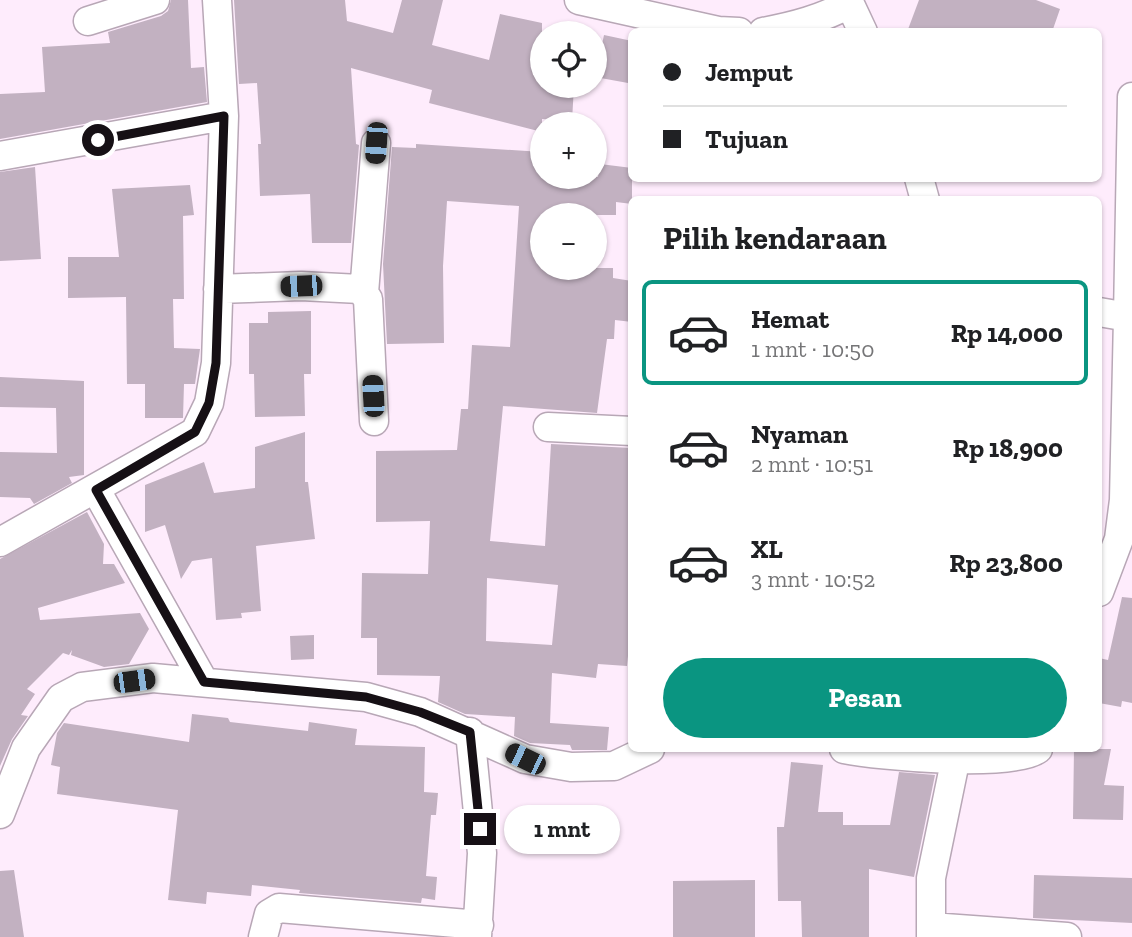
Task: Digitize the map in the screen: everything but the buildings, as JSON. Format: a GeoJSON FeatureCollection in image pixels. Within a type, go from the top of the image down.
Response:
{"type":"FeatureCollection","features":[{"type":"Feature","properties":{"kind":"street"},"geometry":{"type":"LineString","coordinates":[[88,21],[155,0]]}},
{"type":"Feature","properties":{"kind":"street"},"geometry":{"type":"LineString","coordinates":[[0,542],[195,432],[209,403],[214,384],[224,116],[217,0]]}},
{"type":"Feature","properties":{"kind":"street"},"geometry":{"type":"LineString","coordinates":[[579,0],[705,28]]}},
{"type":"Feature","properties":{"kind":"street"},"geometry":{"type":"LineString","coordinates":[[787,28],[826,17],[849,2],[861,28]]}},
{"type":"Feature","properties":{"kind":"street"},"geometry":{"type":"LineString","coordinates":[[1109,580],[1119,539],[1124,500],[1130,317],[1132,97]]}},
{"type":"Feature","properties":{"kind":"street"},"geometry":{"type":"LineString","coordinates":[[0,156],[224,116]]}},
{"type":"Feature","properties":{"kind":"street"},"geometry":{"type":"LineString","coordinates":[[364,293],[376,143]]}},
{"type":"Feature","properties":{"kind":"street"},"geometry":{"type":"LineString","coordinates":[[218,289],[301,286],[354,288],[364,293],[368,299],[374,421]]}},
{"type":"Feature","properties":{"kind":"street"},"geometry":{"type":"LineString","coordinates":[[1102,312],[1130,317]]}},
{"type":"Feature","properties":{"kind":"street"},"geometry":{"type":"LineString","coordinates":[[548,427],[628,431]]}},
{"type":"Feature","properties":{"kind":"street"},"geometry":{"type":"LineString","coordinates":[[96,490],[204,682]]}},
{"type":"Feature","properties":{"kind":"street"},"geometry":{"type":"LineString","coordinates":[[0,814],[26,748],[61,698],[82,687],[153,678],[366,697],[420,712],[470,732],[525,759],[571,767],[614,766],[644,752]]}},
{"type":"Feature","properties":{"kind":"street"},"geometry":{"type":"LineString","coordinates":[[263,937],[269,914],[279,908],[478,931],[482,853],[470,732]]}},
{"type":"Feature","properties":{"kind":"street"},"geometry":{"type":"LineString","coordinates":[[860,752],[877,755],[1015,759],[1031,752]]}},
{"type":"Feature","properties":{"kind":"street"},"geometry":{"type":"LineString","coordinates":[[956,757],[931,878],[931,932],[1067,937]]}},
{"type":"Feature","properties":{"kind":"route"},"geometry":{"type":"LineString","coordinates":[[98,140],[224,116],[216,363],[209,403],[195,432],[96,490],[204,682],[366,697],[420,712],[470,732],[480,829]]}}]}
